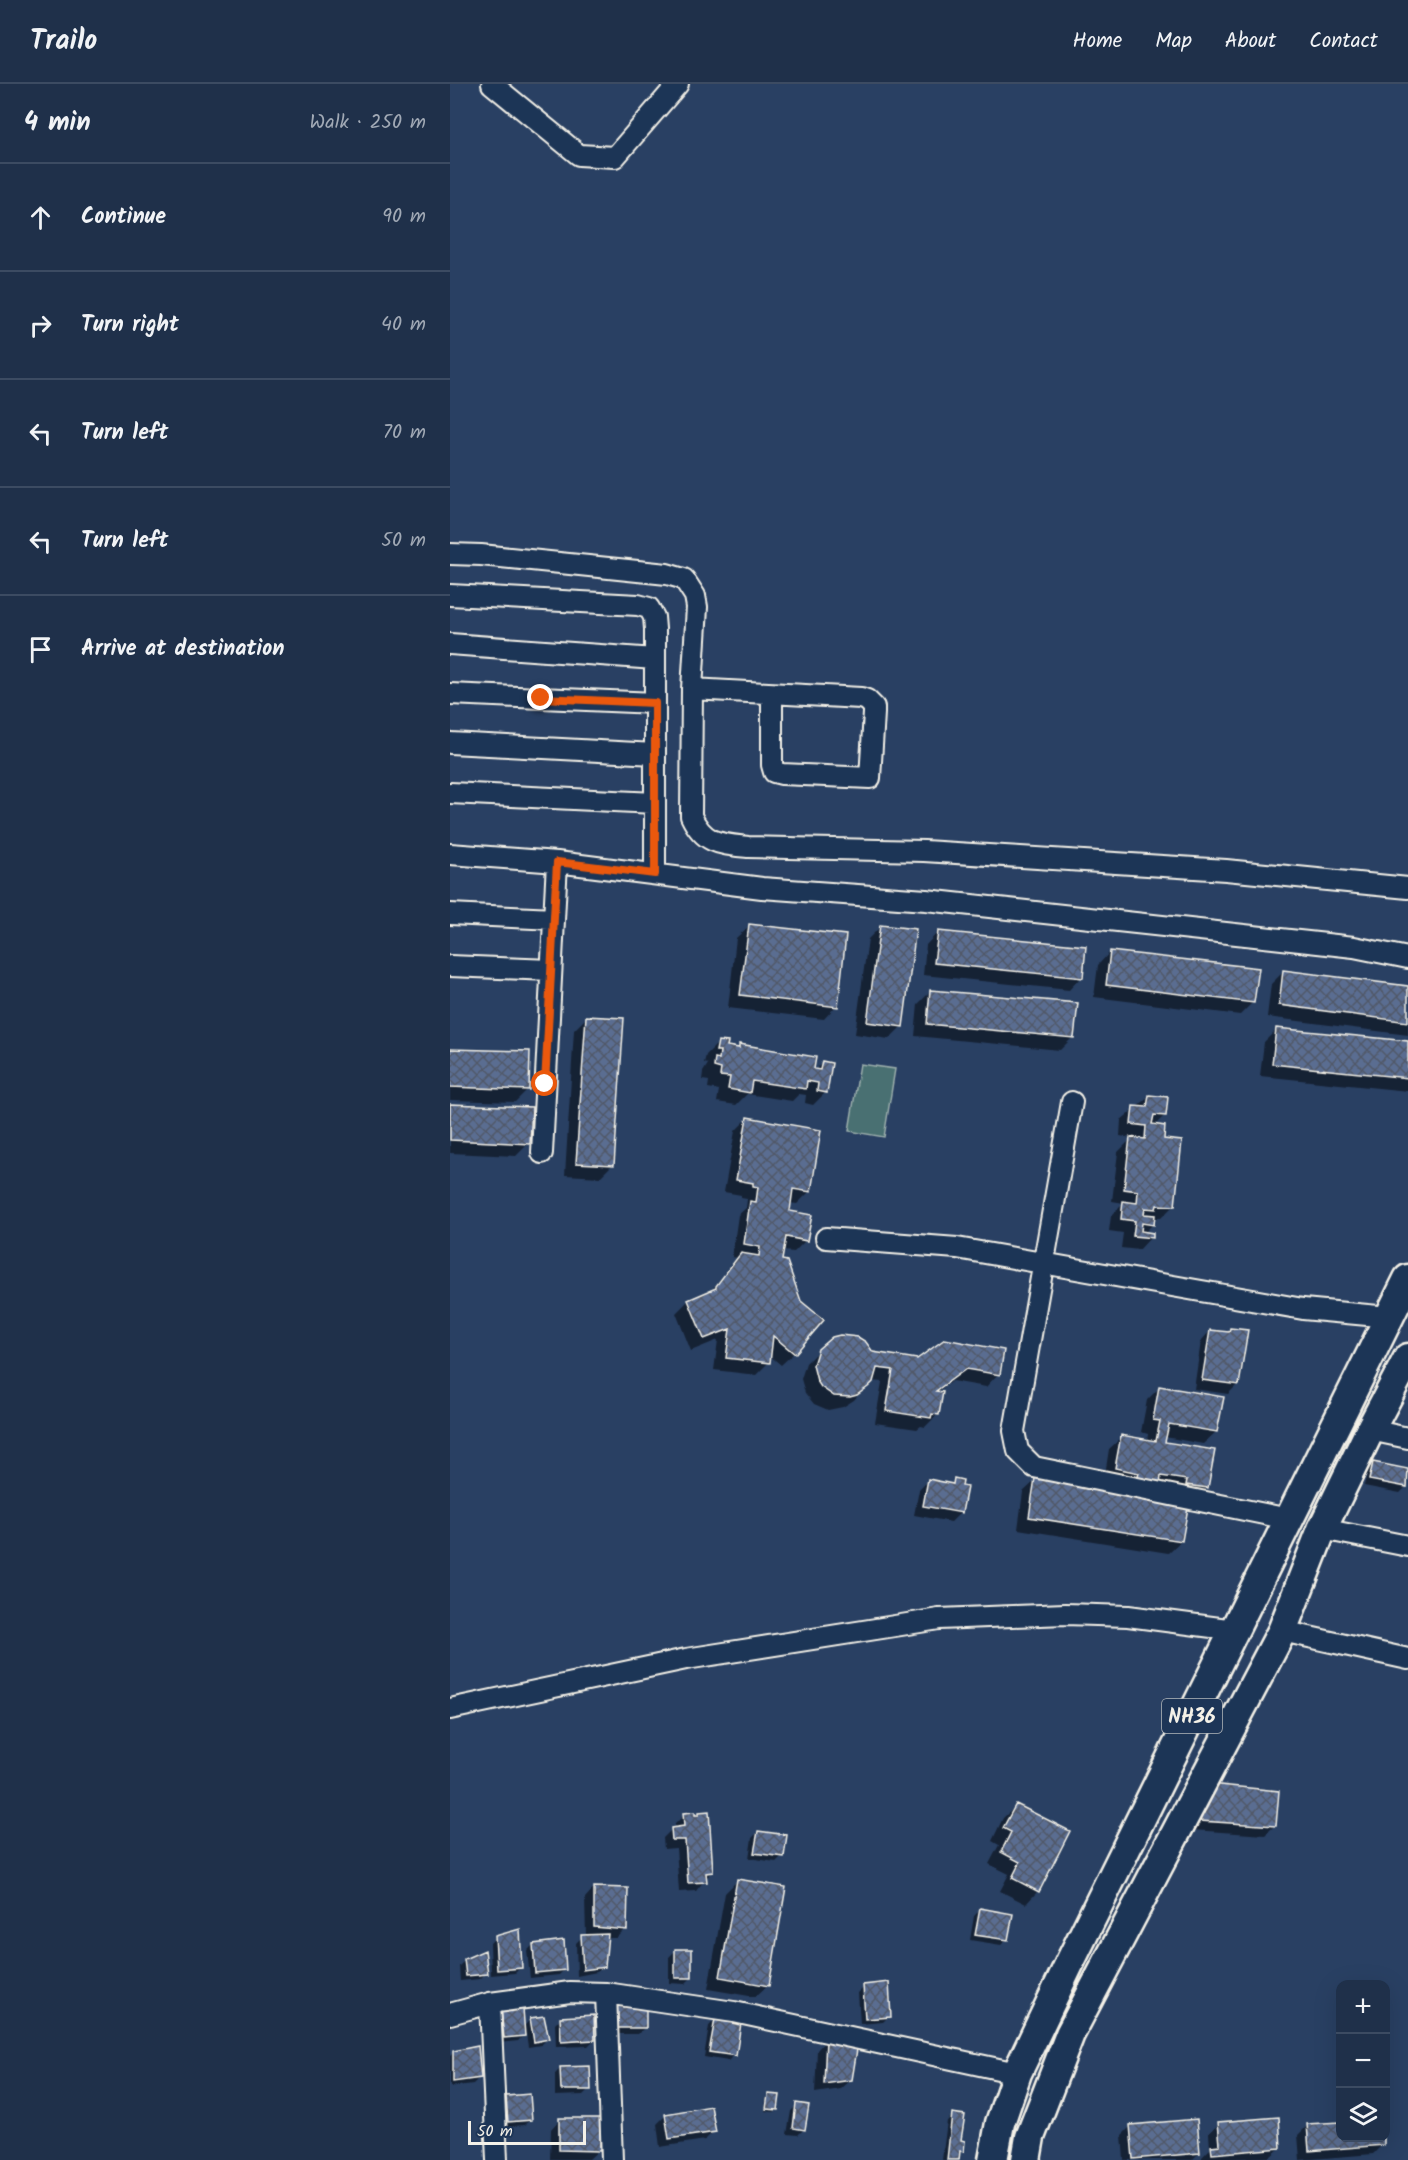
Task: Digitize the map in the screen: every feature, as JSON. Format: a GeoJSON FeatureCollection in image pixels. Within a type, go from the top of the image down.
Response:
{"type":"FeatureCollection","features":[{"type":"Feature","properties":{"kind":"highway","name":"NH36"},"geometry":{"type":"LineString","coordinates":[[993,2160],[1000,2123],[1017,2073],[1408,1279]]}},
{"type":"Feature","properties":{"kind":"highway","name":"NH36"},"geometry":{"type":"LineString","coordinates":[[1026,2160],[1030,2137],[1070,2034],[1282,1631],[1322,1529],[1408,1358]]}},
{"type":"Feature","properties":{"kind":"street"},"geometry":{"type":"LineString","coordinates":[[492,84],[579,155],[615,157],[678,84]]}},
{"type":"Feature","properties":{"kind":"street"},"geometry":{"type":"LineString","coordinates":[[450,554],[481,555],[667,574],[684,579],[695,596],[697,607],[692,689],[691,816],[697,830],[721,844],[748,847],[924,851],[1191,868],[1408,888]]}},
{"type":"Feature","properties":{"kind":"street"},"geometry":{"type":"LineString","coordinates":[[450,595],[638,605],[649,608],[654,617],[655,659],[655,874]]}},
{"type":"Feature","properties":{"kind":"street"},"geometry":{"type":"LineString","coordinates":[[450,644],[655,659]]}},
{"type":"Feature","properties":{"kind":"street"},"geometry":{"type":"LineString","coordinates":[[692,689],[861,698],[871,702],[874,713],[870,778],[774,772],[772,765],[772,694]]}},
{"type":"Feature","properties":{"kind":"street"},"geometry":{"type":"LineString","coordinates":[[450,694],[655,703]]}},
{"type":"Feature","properties":{"kind":"street"},"geometry":{"type":"LineString","coordinates":[[450,743],[655,754]]}},
{"type":"Feature","properties":{"kind":"street"},"geometry":{"type":"LineString","coordinates":[[450,793],[655,803]]}},
{"type":"Feature","properties":{"kind":"street"},"geometry":{"type":"LineString","coordinates":[[450,854],[557,862],[762,888],[926,900],[1033,911],[1354,947],[1408,958]]}},
{"type":"Feature","properties":{"kind":"street"},"geometry":{"type":"LineString","coordinates":[[542,1153],[557,862]]}},
{"type":"Feature","properties":{"kind":"street"},"geometry":{"type":"LineString","coordinates":[[450,914],[554,919]]}},
{"type":"Feature","properties":{"kind":"street"},"geometry":{"type":"LineString","coordinates":[[450,966],[551,970]]}},
{"type":"Feature","properties":{"kind":"street"},"geometry":{"type":"LineString","coordinates":[[1072,1102],[1014,1431],[1018,1451],[1034,1467],[1289,1519]]}},
{"type":"Feature","properties":{"kind":"street"},"geometry":{"type":"LineString","coordinates":[[826,1238],[957,1248],[1303,1309],[1389,1317]]}},
{"type":"Feature","properties":{"kind":"street"},"geometry":{"type":"LineString","coordinates":[[1370,1430],[1408,1438]]}},
{"type":"Feature","properties":{"kind":"street"},"geometry":{"type":"LineString","coordinates":[[1322,1529],[1408,1546]]}},
{"type":"Feature","properties":{"kind":"street"},"geometry":{"type":"LineString","coordinates":[[450,1709],[686,1659],[939,1619],[1076,1614],[1128,1616],[1235,1630]]}},
{"type":"Feature","properties":{"kind":"street"},"geometry":{"type":"LineString","coordinates":[[1282,1631],[1408,1659]]}},
{"type":"Feature","properties":{"kind":"street"},"geometry":{"type":"LineString","coordinates":[[450,2014],[490,2003],[570,1992],[606,1993],[734,2012],[1017,2073]]}},
{"type":"Feature","properties":{"kind":"street"},"geometry":{"type":"LineString","coordinates":[[606,1993],[612,2160]]}},
{"type":"Feature","properties":{"kind":"street"},"geometry":{"type":"LineString","coordinates":[[490,2003],[497,2160]]}},
{"type":"Feature","properties":{"kind":"green space"},"geometry":{"type":"Polygon","coordinates":[[[860,1064],[895,1069],[884,1137],[849,1131],[860,1064]]]}},
{"type":"Feature","properties":{"kind":"building"},"geometry":{"type":"Polygon","coordinates":[[[749,924],[846,935],[838,1007],[740,995],[749,924]]]}},
{"type":"Feature","properties":{"kind":"building"},"geometry":{"type":"Polygon","coordinates":[[[880,925],[916,929],[903,1027],[867,1022],[880,925]]]}},
{"type":"Feature","properties":{"kind":"building"},"geometry":{"type":"Polygon","coordinates":[[[938,931],[1086,946],[1083,978],[934,963],[938,931]]]}},
{"type":"Feature","properties":{"kind":"building"},"geometry":{"type":"Polygon","coordinates":[[[1110,951],[1259,968],[1254,1003],[1106,985],[1110,951]]]}},
{"type":"Feature","properties":{"kind":"building"},"geometry":{"type":"Polygon","coordinates":[[[1283,970],[1408,986],[1408,1022],[1279,1005],[1283,970]]]}},
{"type":"Feature","properties":{"kind":"building"},"geometry":{"type":"Polygon","coordinates":[[[930,990],[1078,1003],[1074,1038],[927,1024],[930,990]]]}},
{"type":"Feature","properties":{"kind":"building"},"geometry":{"type":"Polygon","coordinates":[[[586,1016],[624,1018],[614,1165],[576,1163],[586,1016]]]}},
{"type":"Feature","properties":{"kind":"building"},"geometry":{"type":"Polygon","coordinates":[[[1276,1028],[1408,1041],[1408,1078],[1272,1064],[1276,1028]]]}},
{"type":"Feature","properties":{"kind":"building"},"geometry":{"type":"Polygon","coordinates":[[[718,1041],[728,1042],[727,1046],[739,1048],[739,1044],[816,1057],[814,1069],[820,1070],[822,1061],[832,1063],[827,1093],[817,1091],[818,1083],[807,1081],[806,1089],[752,1081],[750,1093],[728,1089],[730,1077],[720,1076],[721,1069],[714,1067],[715,1058],[719,1059],[720,1051],[716,1051],[718,1041]]]}},
{"type":"Feature","properties":{"kind":"building"},"geometry":{"type":"Polygon","coordinates":[[[450,1049],[530,1051],[529,1090],[450,1087],[450,1049]]]}},
{"type":"Feature","properties":{"kind":"building"},"geometry":{"type":"Polygon","coordinates":[[[1149,1095],[1168,1097],[1166,1116],[1154,1115],[1152,1124],[1165,1126],[1164,1139],[1182,1141],[1175,1206],[1157,1205],[1156,1209],[1145,1208],[1144,1214],[1155,1215],[1154,1225],[1142,1223],[1141,1231],[1153,1233],[1153,1238],[1133,1236],[1135,1221],[1121,1219],[1123,1201],[1137,1203],[1138,1191],[1124,1189],[1130,1137],[1145,1139],[1146,1126],[1131,1124],[1133,1106],[1147,1107],[1149,1095]]]}},
{"type":"Feature","properties":{"kind":"building"},"geometry":{"type":"Polygon","coordinates":[[[450,1104],[532,1107],[530,1144],[450,1140],[450,1104]]]}},
{"type":"Feature","properties":{"kind":"building"},"geometry":{"type":"Polygon","coordinates":[[[747,1117],[821,1130],[811,1192],[793,1189],[790,1211],[812,1215],[807,1241],[786,1237],[782,1260],[787,1261],[801,1301],[824,1320],[795,1354],[773,1336],[770,1363],[726,1358],[730,1329],[704,1339],[688,1300],[716,1288],[741,1253],[759,1256],[760,1247],[744,1244],[750,1201],[756,1202],[758,1187],[753,1186],[753,1183],[736,1180],[747,1117]]]}},
{"type":"Feature","properties":{"kind":"building"},"geometry":{"type":"Polygon","coordinates":[[[1230,1328],[1248,1330],[1239,1385],[1202,1380],[1210,1330],[1229,1332],[1230,1328]]]}},
{"type":"Feature","properties":{"kind":"building"},"geometry":{"type":"Polygon","coordinates":[[[840,1335],[858,1337],[866,1342],[873,1352],[917,1359],[945,1339],[1004,1350],[1000,1375],[966,1369],[936,1391],[943,1392],[939,1415],[932,1414],[931,1418],[886,1411],[893,1370],[877,1368],[873,1382],[857,1395],[850,1397],[834,1396],[821,1387],[817,1381],[813,1365],[818,1349],[832,1337],[840,1335]]]}},
{"type":"Feature","properties":{"kind":"building"},"geometry":{"type":"Polygon","coordinates":[[[1159,1386],[1224,1397],[1217,1432],[1169,1424],[1165,1442],[1215,1450],[1208,1488],[1186,1485],[1187,1480],[1161,1476],[1160,1484],[1137,1480],[1139,1473],[1115,1468],[1121,1435],[1156,1441],[1160,1421],[1153,1420],[1159,1386]]]}},
{"type":"Feature","properties":{"kind":"building"},"geometry":{"type":"Polygon","coordinates":[[[1373,1462],[1408,1469],[1407,1487],[1369,1480],[1373,1462]]]}},
{"type":"Feature","properties":{"kind":"building"},"geometry":{"type":"Polygon","coordinates":[[[954,1478],[963,1480],[962,1486],[967,1487],[962,1513],[923,1506],[928,1479],[953,1484],[954,1478]]]}},
{"type":"Feature","properties":{"kind":"building"},"geometry":{"type":"Polygon","coordinates":[[[1035,1478],[1189,1502],[1182,1541],[1029,1517],[1035,1478]]]}},
{"type":"Feature","properties":{"kind":"building"},"geometry":{"type":"Polygon","coordinates":[[[1210,1784],[1279,1791],[1276,1826],[1200,1821],[1210,1784]]]}},
{"type":"Feature","properties":{"kind":"building"},"geometry":{"type":"Polygon","coordinates":[[[1016,1804],[1070,1831],[1039,1892],[1012,1878],[1020,1862],[1001,1852],[1011,1832],[1003,1828],[1016,1804]]]}},
{"type":"Feature","properties":{"kind":"building"},"geometry":{"type":"Polygon","coordinates":[[[709,1811],[713,1872],[706,1873],[707,1882],[688,1883],[685,1840],[672,1840],[671,1828],[684,1826],[683,1813],[695,1812],[695,1815],[699,1815],[699,1812],[709,1811]]]}},
{"type":"Feature","properties":{"kind":"building"},"geometry":{"type":"Polygon","coordinates":[[[758,1831],[787,1835],[784,1857],[754,1853],[758,1831]]]}},
{"type":"Feature","properties":{"kind":"building"},"geometry":{"type":"Polygon","coordinates":[[[737,1879],[786,1887],[769,1986],[720,1977],[737,1879]]]}},
{"type":"Feature","properties":{"kind":"building"},"geometry":{"type":"Polygon","coordinates":[[[594,1887],[628,1888],[627,1930],[594,1927],[594,1887]]]}},
{"type":"Feature","properties":{"kind":"building"},"geometry":{"type":"Polygon","coordinates":[[[980,1908],[1013,1914],[1008,1940],[975,1935],[980,1908]]]}},
{"type":"Feature","properties":{"kind":"building"},"geometry":{"type":"Polygon","coordinates":[[[520,1929],[522,1968],[497,1970],[495,1936],[520,1929]]]}},
{"type":"Feature","properties":{"kind":"building"},"geometry":{"type":"Polygon","coordinates":[[[608,1934],[605,1967],[583,1970],[581,1935],[608,1934]]]}},
{"type":"Feature","properties":{"kind":"building"},"geometry":{"type":"Polygon","coordinates":[[[564,1940],[566,1970],[535,1973],[533,1944],[564,1940]]]}},
{"type":"Feature","properties":{"kind":"building"},"geometry":{"type":"Polygon","coordinates":[[[675,1949],[692,1949],[692,1978],[675,1978],[675,1949]]]}},
{"type":"Feature","properties":{"kind":"building"},"geometry":{"type":"Polygon","coordinates":[[[485,1950],[488,1974],[466,1976],[464,1959],[485,1950]]]}},
{"type":"Feature","properties":{"kind":"building"},"geometry":{"type":"Polygon","coordinates":[[[889,1982],[891,2017],[865,2019],[863,1985],[889,1982]]]}},
{"type":"Feature","properties":{"kind":"building"},"geometry":{"type":"Polygon","coordinates":[[[613,2006],[646,2006],[646,2028],[613,2028],[613,2006]]]}},
{"type":"Feature","properties":{"kind":"building"},"geometry":{"type":"Polygon","coordinates":[[[523,2008],[525,2036],[504,2038],[501,2010],[523,2008]]]}},
{"type":"Feature","properties":{"kind":"building"},"geometry":{"type":"Polygon","coordinates":[[[594,2015],[595,2040],[561,2042],[560,2017],[594,2015]]]}},
{"type":"Feature","properties":{"kind":"building"},"geometry":{"type":"Polygon","coordinates":[[[544,2016],[549,2039],[534,2042],[530,2018],[544,2016]]]}},
{"type":"Feature","properties":{"kind":"building"},"geometry":{"type":"Polygon","coordinates":[[[715,2019],[741,2023],[736,2056],[709,2052],[715,2019]]]}},
{"type":"Feature","properties":{"kind":"building"},"geometry":{"type":"Polygon","coordinates":[[[826,2039],[857,2049],[852,2080],[824,2084],[826,2039]]]}},
{"type":"Feature","properties":{"kind":"building"},"geometry":{"type":"Polygon","coordinates":[[[478,2046],[481,2078],[453,2082],[453,2051],[478,2046]]]}},
{"type":"Feature","properties":{"kind":"building"},"geometry":{"type":"Polygon","coordinates":[[[590,2066],[591,2090],[561,2090],[560,2067],[590,2066]]]}},
{"type":"Feature","properties":{"kind":"building"},"geometry":{"type":"Polygon","coordinates":[[[530,2094],[532,2120],[508,2122],[506,2096],[530,2094]]]}},
{"type":"Feature","properties":{"kind":"building"},"geometry":{"type":"Polygon","coordinates":[[[768,2094],[780,2095],[778,2110],[766,2109],[768,2094]]]}},
{"type":"Feature","properties":{"kind":"building"},"geometry":{"type":"Polygon","coordinates":[[[796,2103],[809,2105],[805,2130],[793,2128],[796,2103]]]}},
{"type":"Feature","properties":{"kind":"building"},"geometry":{"type":"Polygon","coordinates":[[[711,2106],[716,2132],[669,2139],[665,2114],[711,2106]]]}},
{"type":"Feature","properties":{"kind":"building"},"geometry":{"type":"Polygon","coordinates":[[[952,2113],[965,2115],[961,2140],[965,2141],[964,2152],[960,2151],[959,2160],[947,2160],[952,2113]]]}},
{"type":"Feature","properties":{"kind":"building"},"geometry":{"type":"Polygon","coordinates":[[[1279,2117],[1281,2148],[1212,2154],[1211,2146],[1220,2145],[1218,2122],[1279,2117]]]}},
{"type":"Feature","properties":{"kind":"building"},"geometry":{"type":"Polygon","coordinates":[[[559,2118],[601,2118],[600,2151],[559,2150],[559,2118]]]}},
{"type":"Feature","properties":{"kind":"building"},"geometry":{"type":"Polygon","coordinates":[[[1197,2119],[1200,2153],[1133,2159],[1130,2125],[1197,2119]]]}},
{"type":"Feature","properties":{"kind":"building"},"geometry":{"type":"Polygon","coordinates":[[[1336,2122],[1336,2142],[1384,2142],[1384,2145],[1309,2151],[1307,2124],[1336,2122]]]}},
{"type":"Feature","properties":{"kind":"route"},"geometry":{"type":"LineString","coordinates":[[541,698],[655,703],[655,874],[557,862],[545,1084]]}}]}
